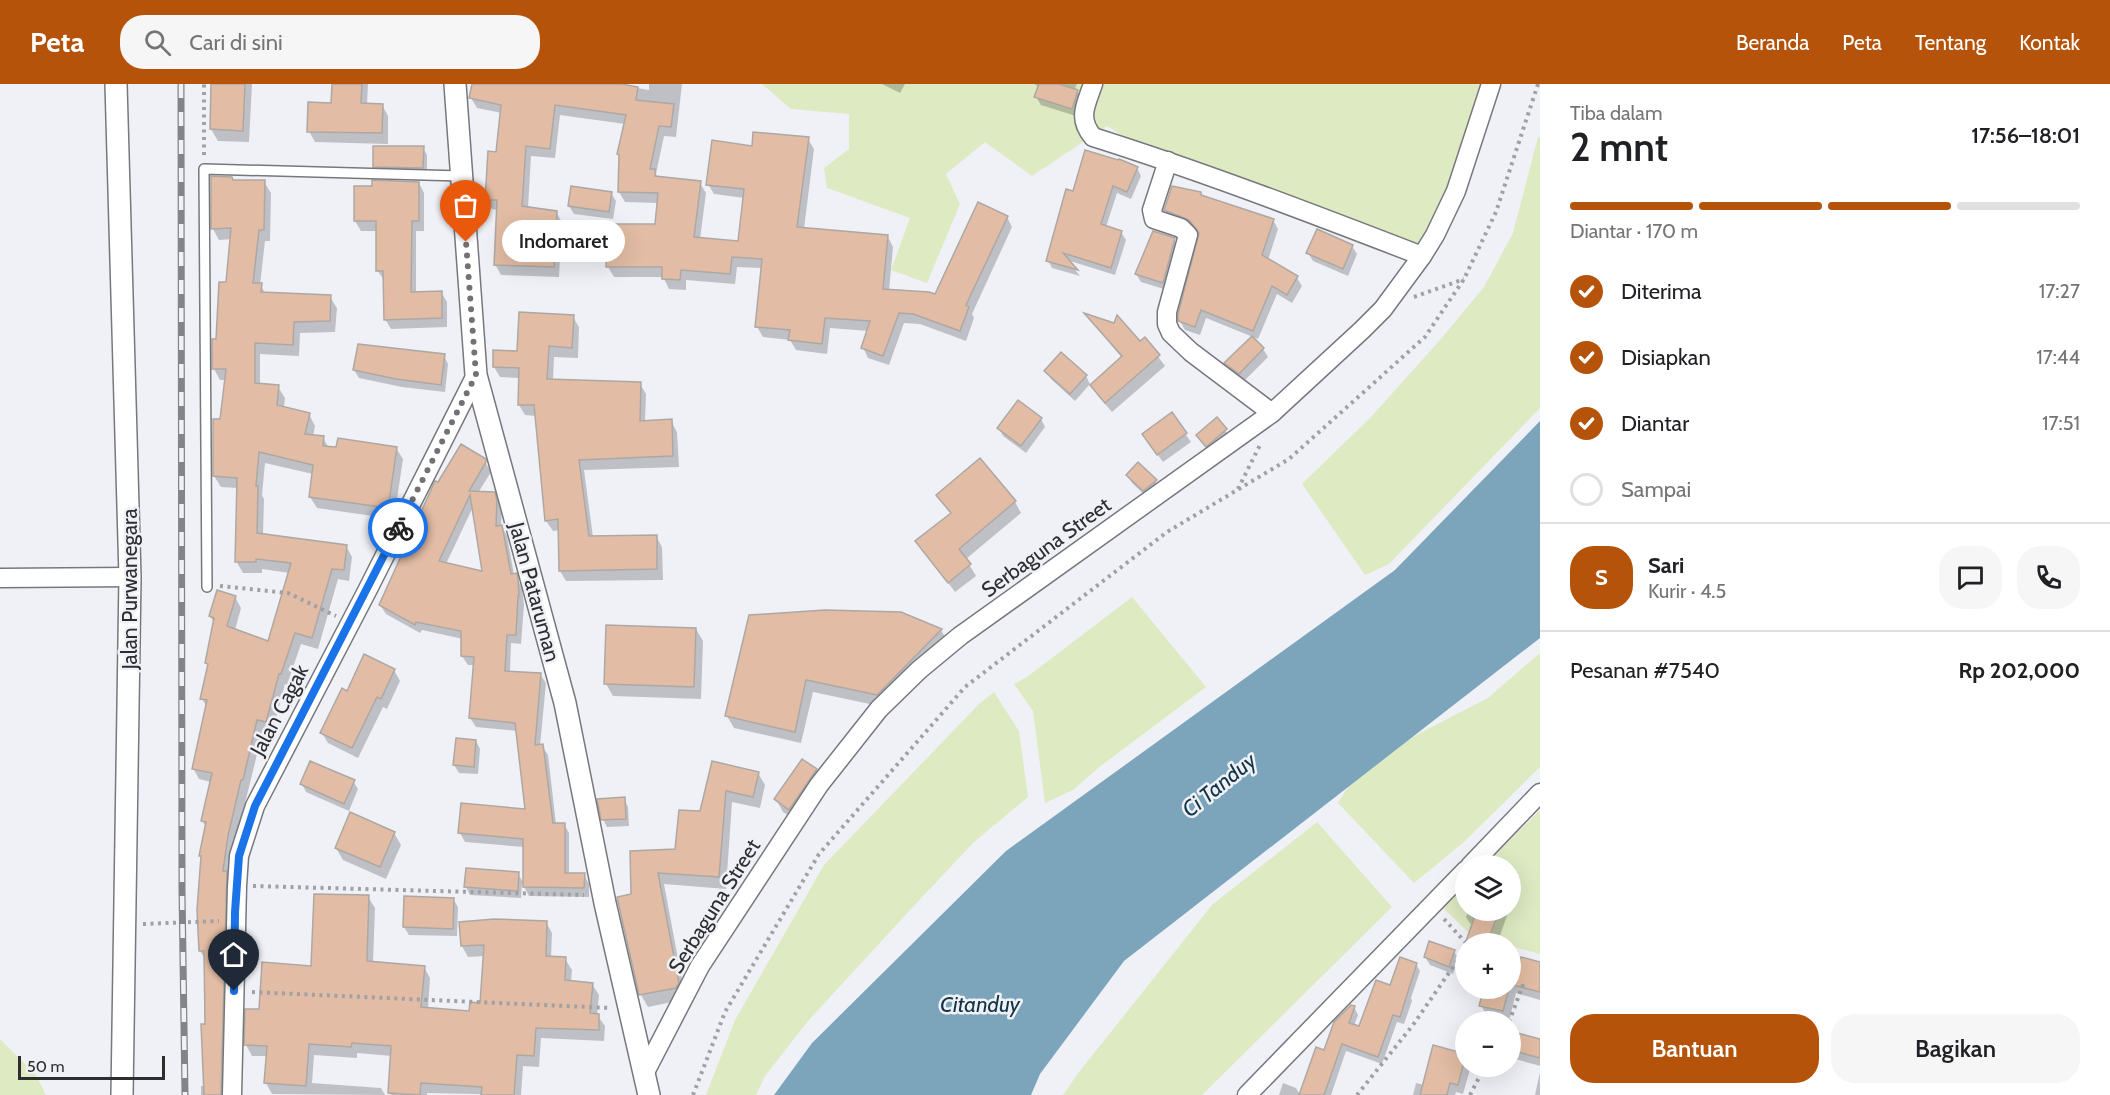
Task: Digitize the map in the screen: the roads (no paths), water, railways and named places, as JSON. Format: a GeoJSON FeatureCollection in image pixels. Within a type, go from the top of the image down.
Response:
{"type":"FeatureCollection","features":[{"type":"Feature","properties":{"kind":"street","name":"Jalan Purwanegara"},"geometry":{"type":"LineString","coordinates":[[116,84],[130,577],[122,1095]]}},
{"type":"Feature","properties":{"kind":"street","name":"Jalan Pataruman"},"geometry":{"type":"LineString","coordinates":[[455,84],[476,375],[565,703],[603,896],[649,1095]]}},
{"type":"Feature","properties":{"kind":"street"},"geometry":{"type":"LineString","coordinates":[[1093,84],[1083,119],[1085,128],[1093,137],[1285,203],[1422,256]]}},
{"type":"Feature","properties":{"kind":"street","name":"Serbaguna Street"},"geometry":{"type":"LineString","coordinates":[[644,1074],[669,1023],[707,956],[819,785],[879,709],[919,670],[960,636],[1272,413],[1383,309],[1422,256],[1456,191],[1491,84]]}},
{"type":"Feature","properties":{"kind":"street"},"geometry":{"type":"LineString","coordinates":[[1168,161],[1152,210],[1154,219],[1181,228],[1188,236],[1167,312],[1167,324],[1171,333],[1191,352],[1272,413]]}},
{"type":"Feature","properties":{"kind":"street","name":"Jalan Cagak"},"geometry":{"type":"LineString","coordinates":[[232,1095],[235,920],[239,856],[255,806],[476,375]]}},
{"type":"Feature","properties":{"kind":"street"},"geometry":{"type":"LineString","coordinates":[[0,578],[130,577]]}},
{"type":"Feature","properties":{"kind":"street"},"geometry":{"type":"LineString","coordinates":[[1481,855],[1540,794]]}},
{"type":"Feature","properties":{"kind":"street"},"geometry":{"type":"LineString","coordinates":[[1247,1095],[1455,881]]}},
{"type":"Feature","properties":{"kind":"lane"},"geometry":{"type":"LineString","coordinates":[[207,587],[204,169],[461,176]]}},
{"type":"Feature","properties":{"kind":"water","name":"Citanduy"},"geometry":{"type":"Polygon","coordinates":[[[1540,421],[1540,638],[1124,961],[1040,1074],[1031,1095],[774,1095],[812,1043],[1006,851],[1395,570],[1540,421]]]}},
{"type":"Feature","properties":{"kind":"railway"},"geometry":{"type":"LineString","coordinates":[[181,84],[182,890],[185,1095]]}},
{"type":"Feature","properties":{"kind":"place","name":"Indomaret"},"geometry":{"type":"Point","coordinates":[466,242]}},
{"type":"Feature","properties":{"kind":"water label","name":"Ci Tanduy"},"geometry":{"type":"Point","coordinates":[1219,785]}}]}
